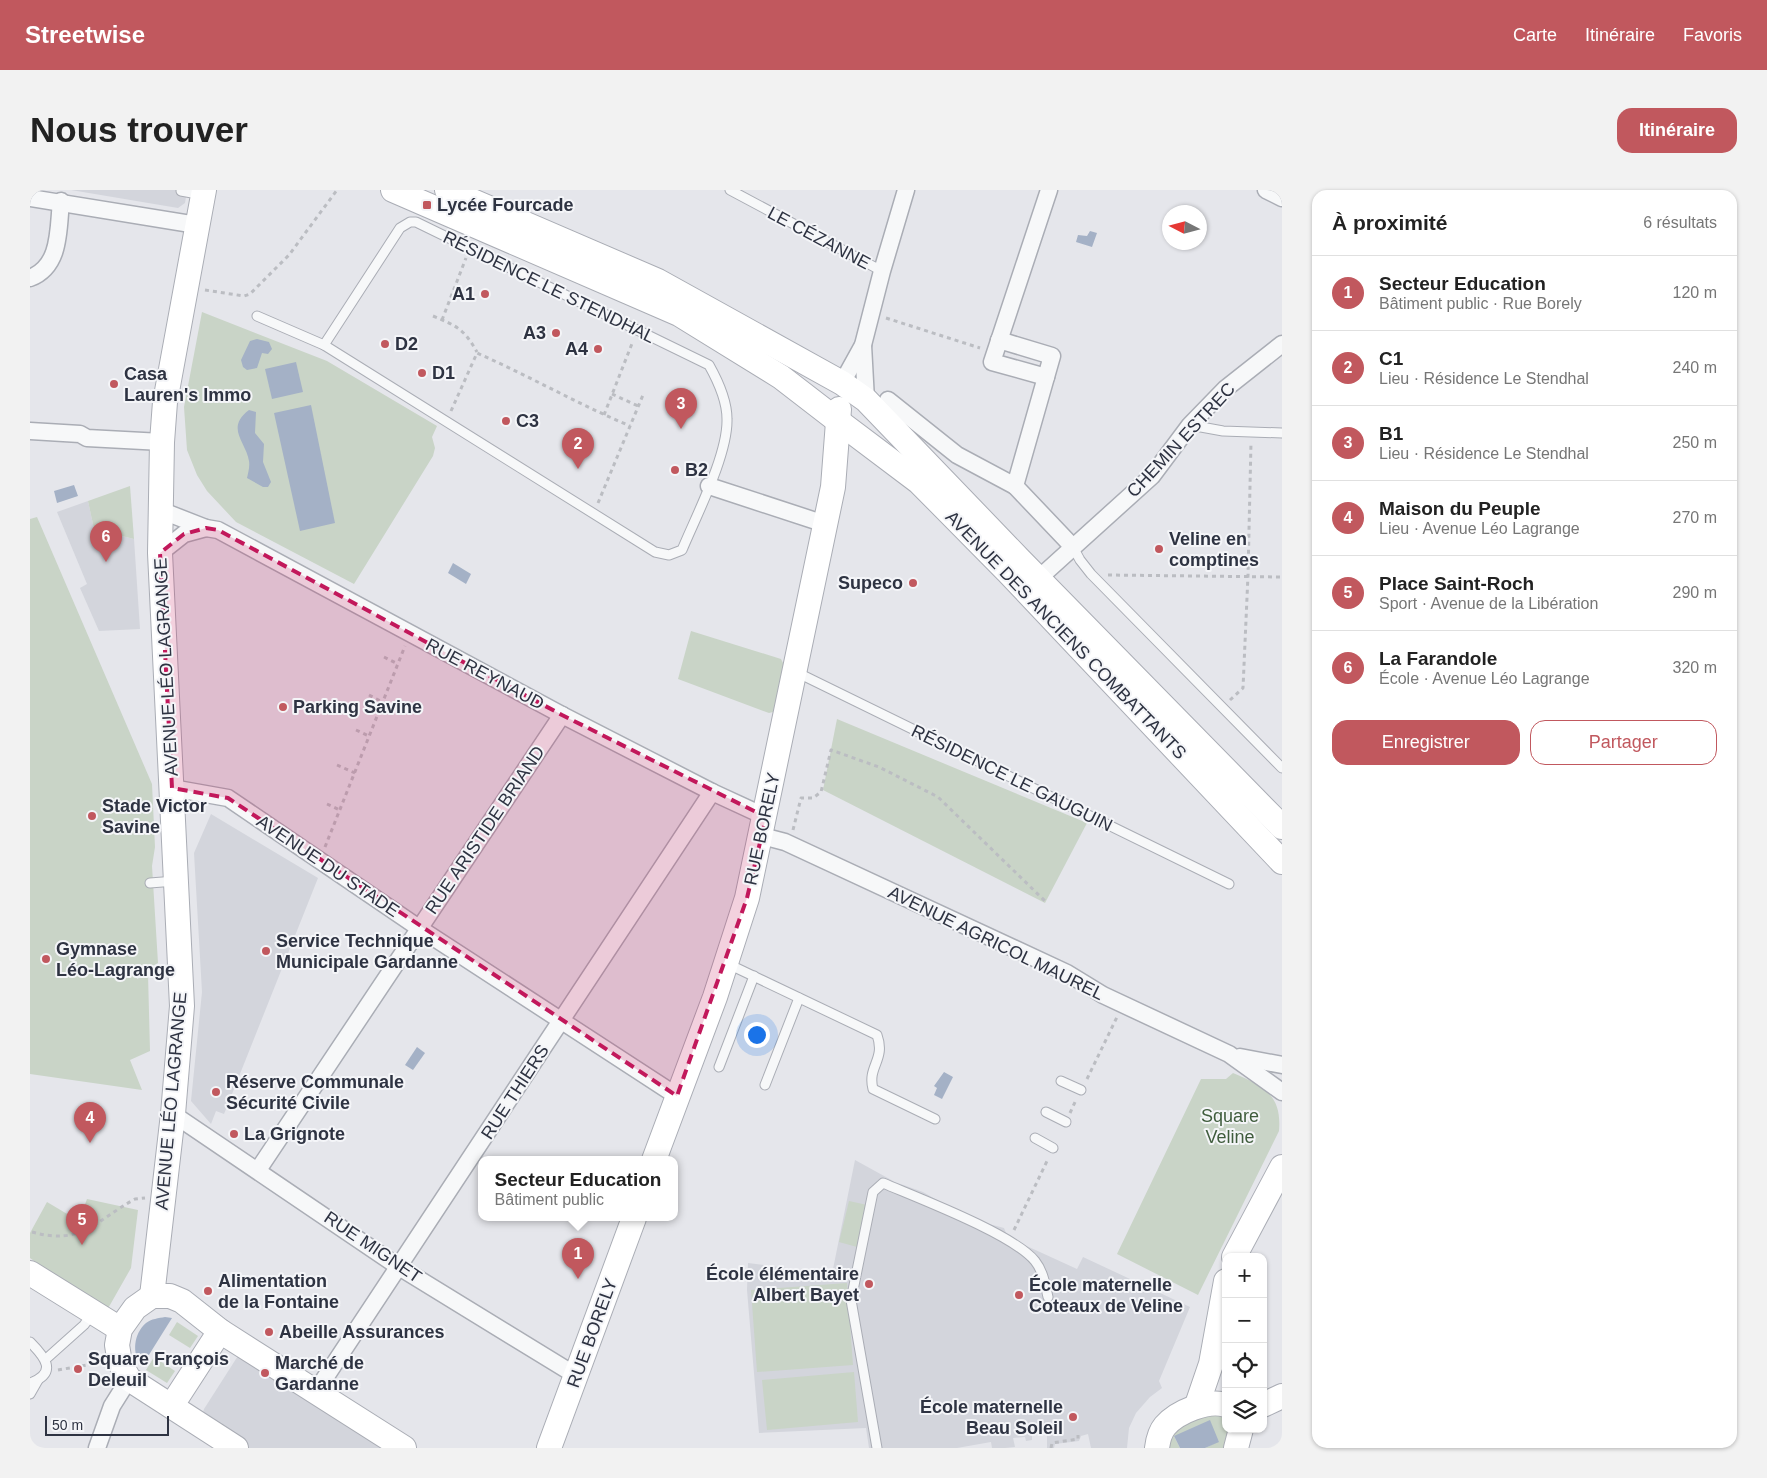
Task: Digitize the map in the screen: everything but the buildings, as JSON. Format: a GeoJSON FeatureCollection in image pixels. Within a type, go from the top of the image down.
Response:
{"type":"FeatureCollection","features":[{"type":"Feature","properties":{"kind":"main road","name":"AVENUE DES ANCIENS COMBATTANTS"},"geometry":{"type":"LineString","coordinates":[[393,190],[679,314],[792,386],[861,438],[919,482],[1034,598],[1282,862]]}},
{"type":"Feature","properties":{"kind":"main road","name":"AVENUE DES ANCIENS COMBATTANTS"},"geometry":{"type":"LineString","coordinates":[[447,190],[658,281],[842,383],[873,392],[901,436],[1038,579],[1282,827]]}},
{"type":"Feature","properties":{"kind":"main road","name":"AVENUE LÉO LAGRANGE"},"geometry":{"type":"LineString","coordinates":[[152,1296],[173,1114],[182,1006],[160,554],[162,442],[165,402],[197,224],[196,192]]}},
{"type":"Feature","properties":{"kind":"main road"},"geometry":{"type":"LineString","coordinates":[[792,386],[814,387],[842,383]]}},
{"type":"Feature","properties":{"kind":"main road","name":"RUE BORELY"},"geometry":{"type":"LineString","coordinates":[[655,1156],[726,963],[747,898],[764,826],[833,487],[842,383]]}},
{"type":"Feature","properties":{"kind":"main road"},"geometry":{"type":"LineString","coordinates":[[861,438],[873,392]]}},
{"type":"Feature","properties":{"kind":"main road"},"geometry":{"type":"LineString","coordinates":[[837,445],[877,435],[901,436]]}},
{"type":"Feature","properties":{"kind":"main road","name":"RUE BORELY"},"geometry":{"type":"LineString","coordinates":[[833,487],[861,438]]}},
{"type":"Feature","properties":{"kind":"main road"},"geometry":{"type":"LineString","coordinates":[[1236,1253],[1282,1167]]}},
{"type":"Feature","properties":{"kind":"main road","name":"RUE BORELY"},"geometry":{"type":"LineString","coordinates":[[549,1448],[633,1221]]}},
{"type":"Feature","properties":{"kind":"main road"},"geometry":{"type":"LineString","coordinates":[[30,1273],[120,1329]]}},
{"type":"Feature","properties":{"kind":"main road"},"geometry":{"type":"LineString","coordinates":[[236,1448],[129,1379],[120,1363],[117,1345],[120,1329],[135,1308],[152,1296],[170,1296],[182,1301],[220,1331],[317,1390],[404,1448]]}},
{"type":"Feature","properties":{"kind":"main road"},"geometry":{"type":"LineString","coordinates":[[1197,1405],[1211,1364],[1223,1298]]}},
{"type":"Feature","properties":{"kind":"main road"},"geometry":{"type":"LineString","coordinates":[[172,1405],[220,1331]]}},
{"type":"Feature","properties":{"kind":"main road"},"geometry":{"type":"LineString","coordinates":[[1267,1403],[1282,1396]]}},
{"type":"Feature","properties":{"kind":"main road"},"geometry":{"type":"LineString","coordinates":[[1157,1448],[1158,1438],[1165,1425],[1197,1405],[1216,1402],[1222,1404]]}},
{"type":"Feature","properties":{"kind":"main road"},"geometry":{"type":"LineString","coordinates":[[1236,1448],[1240,1433]]}},
{"type":"Feature","properties":{"kind":"street"},"geometry":{"type":"LineString","coordinates":[[842,383],[863,345],[906,190]]}},
{"type":"Feature","properties":{"kind":"street"},"geometry":{"type":"LineString","coordinates":[[1046,376],[992,362],[1049,190]]}},
{"type":"Feature","properties":{"kind":"street"},"geometry":{"type":"LineString","coordinates":[[1266,190],[1282,198]]}},
{"type":"Feature","properties":{"kind":"street"},"geometry":{"type":"LineString","coordinates":[[30,198],[62,201],[197,224]]}},
{"type":"Feature","properties":{"kind":"street"},"geometry":{"type":"LineString","coordinates":[[30,278],[43,273],[52,261],[62,201]]}},
{"type":"Feature","properties":{"kind":"street","name":"CHEMIN ESTREC"},"geometry":{"type":"LineString","coordinates":[[1038,579],[1152,476],[1190,425],[1224,389],[1282,344]]}},
{"type":"Feature","properties":{"kind":"street"},"geometry":{"type":"LineString","coordinates":[[863,345],[873,392],[957,454],[1016,479],[1073,547]]}},
{"type":"Feature","properties":{"kind":"street"},"geometry":{"type":"LineString","coordinates":[[996,346],[1052,356],[1016,479]]}},
{"type":"Feature","properties":{"kind":"street"},"geometry":{"type":"LineString","coordinates":[[30,431],[80,434],[87,438],[162,442]]}},
{"type":"Feature","properties":{"kind":"street"},"geometry":{"type":"LineString","coordinates":[[710,486],[825,524]]}},
{"type":"Feature","properties":{"kind":"street","name":"RUE REYNAUD"},"geometry":{"type":"LineString","coordinates":[[160,510],[206,528],[218,530],[409,634],[712,792],[764,826]]}},
{"type":"Feature","properties":{"kind":"street"},"geometry":{"type":"LineString","coordinates":[[160,554],[184,534],[206,528]]}},
{"type":"Feature","properties":{"kind":"street","name":"RUE ARISTIDE BRIAND"},"geometry":{"type":"LineString","coordinates":[[258,1170],[562,715]]}},
{"type":"Feature","properties":{"kind":"street","name":"AVENUE DU STADE"},"geometry":{"type":"LineString","coordinates":[[172,788],[228,798],[420,928],[677,1096]]}},
{"type":"Feature","properties":{"kind":"street","name":"RUE THIERS"},"geometry":{"type":"LineString","coordinates":[[317,1390],[712,792]]}},
{"type":"Feature","properties":{"kind":"street","name":"AVENUE AGRICOL MAUREL"},"geometry":{"type":"LineString","coordinates":[[764,826],[785,842],[1058,969],[1103,995],[1229,1054],[1263,1063],[1282,1065]]}},
{"type":"Feature","properties":{"kind":"street","name":"AVENUE AGRICOL MAUREL"},"geometry":{"type":"LineString","coordinates":[[1229,1054],[1282,1092]]}},
{"type":"Feature","properties":{"kind":"street","name":"RUE MIGNET"},"geometry":{"type":"LineString","coordinates":[[173,1114],[399,1267],[568,1370],[577,1373]]}},
{"type":"Feature","properties":{"kind":"street"},"geometry":{"type":"LineString","coordinates":[[97,1448],[112,1406],[129,1379]]}},
{"type":"Feature","properties":{"kind":"lane","name":"LE CÉZANNE"},"geometry":{"type":"LineString","coordinates":[[730,190],[882,271]]}},
{"type":"Feature","properties":{"kind":"lane","name":"RÉSIDENCE LE STENDHAL"},"geometry":{"type":"LineString","coordinates":[[257,316],[324,345],[655,552],[669,555],[682,550],[710,486],[727,434],[728,417],[720,383],[709,365],[416,222],[404,224],[324,345]]}},
{"type":"Feature","properties":{"kind":"lane"},"geometry":{"type":"LineString","coordinates":[[1190,425],[1223,430],[1282,433]]}},
{"type":"Feature","properties":{"kind":"lane"},"geometry":{"type":"LineString","coordinates":[[1073,547],[1091,574],[1282,768]]}},
{"type":"Feature","properties":{"kind":"lane","name":"RÉSIDENCE LE GAUGUIN"},"geometry":{"type":"LineString","coordinates":[[796,672],[1229,884]]}},
{"type":"Feature","properties":{"kind":"lane"},"geometry":{"type":"LineString","coordinates":[[150,883],[177,881]]}},
{"type":"Feature","properties":{"kind":"lane"},"geometry":{"type":"LineString","coordinates":[[726,963],[877,1035],[881,1048],[870,1079],[873,1089],[935,1119]]}},
{"type":"Feature","properties":{"kind":"lane"},"geometry":{"type":"LineString","coordinates":[[719,1067],[754,976]]}},
{"type":"Feature","properties":{"kind":"lane"},"geometry":{"type":"LineString","coordinates":[[765,1085],[799,998]]}},
{"type":"Feature","properties":{"kind":"lane"},"geometry":{"type":"LineString","coordinates":[[1061,1081],[1081,1090]]}},
{"type":"Feature","properties":{"kind":"lane"},"geometry":{"type":"LineString","coordinates":[[1046,1112],[1066,1122]]}},
{"type":"Feature","properties":{"kind":"lane"},"geometry":{"type":"LineString","coordinates":[[1034,1138],[1053,1148]]}},
{"type":"Feature","properties":{"kind":"lane"},"geometry":{"type":"LineString","coordinates":[[877,1448],[851,1300],[873,1192],[883,1183],[1015,1244],[1035,1261],[1043,1276],[1048,1296]]}},
{"type":"Feature","properties":{"kind":"lane"},"geometry":{"type":"LineString","coordinates":[[30,1394],[34,1381],[45,1372],[46,1359],[84,1325],[94,1312]]}},
{"type":"Feature","properties":{"kind":"lane"},"geometry":{"type":"LineString","coordinates":[[30,1342],[46,1359]]}},
{"type":"Feature","properties":{"kind":"path"},"geometry":{"type":"LineString","coordinates":[[198,289],[244,296],[250,294],[289,254],[336,190]]}},
{"type":"Feature","properties":{"kind":"path"},"geometry":{"type":"LineString","coordinates":[[442,320],[470,248]]}},
{"type":"Feature","properties":{"kind":"path"},"geometry":{"type":"LineString","coordinates":[[433,316],[459,327],[467,334],[477,352],[630,426]]}},
{"type":"Feature","properties":{"kind":"path"},"geometry":{"type":"LineString","coordinates":[[884,318],[996,346]]}},
{"type":"Feature","properties":{"kind":"path"},"geometry":{"type":"LineString","coordinates":[[604,415],[637,330]]}},
{"type":"Feature","properties":{"kind":"path"},"geometry":{"type":"LineString","coordinates":[[446,421],[477,352]]}},
{"type":"Feature","properties":{"kind":"path"},"geometry":{"type":"LineString","coordinates":[[612,394],[638,406]]}},
{"type":"Feature","properties":{"kind":"path"},"geometry":{"type":"LineString","coordinates":[[594,514],[643,395]]}},
{"type":"Feature","properties":{"kind":"path"},"geometry":{"type":"LineString","coordinates":[[1221,707],[1243,688],[1251,432]]}},
{"type":"Feature","properties":{"kind":"path"},"geometry":{"type":"LineString","coordinates":[[1091,574],[1282,578]]}},
{"type":"Feature","properties":{"kind":"path"},"geometry":{"type":"LineString","coordinates":[[320,860],[409,634]]}},
{"type":"Feature","properties":{"kind":"path"},"geometry":{"type":"LineString","coordinates":[[384,657],[398,664]]}},
{"type":"Feature","properties":{"kind":"path"},"geometry":{"type":"LineString","coordinates":[[369,695],[382,702]]}},
{"type":"Feature","properties":{"kind":"path"},"geometry":{"type":"LineString","coordinates":[[356,730],[369,736]]}},
{"type":"Feature","properties":{"kind":"path"},"geometry":{"type":"LineString","coordinates":[[793,830],[802,798],[813,798],[821,792],[831,750],[878,767],[938,797],[1046,902],[1044,904]]}},
{"type":"Feature","properties":{"kind":"path"},"geometry":{"type":"LineString","coordinates":[[337,764],[355,773]]}},
{"type":"Feature","properties":{"kind":"path"},"geometry":{"type":"LineString","coordinates":[[327,804],[340,810]]}},
{"type":"Feature","properties":{"kind":"path"},"geometry":{"type":"LineString","coordinates":[[32,1232],[51,1237],[72,1236],[135,1199],[145,1198]]}},
{"type":"Feature","properties":{"kind":"path"},"geometry":{"type":"LineString","coordinates":[[45,1372],[98,1364]]}},
{"type":"Feature","properties":{"kind":"path"},"geometry":{"type":"LineString","coordinates":[[1051,1448],[1052,1443],[1078,1439],[1078,1435]]}},
{"type":"Feature","properties":{"kind":"highlighted area"},"geometry":{"type":"Polygon","coordinates":[[[206,528],[218,530],[562,715],[766,817],[747,898],[677,1096],[228,798],[172,788],[160,553],[184,534],[206,528]]]}},
{"type":"Feature","properties":{"kind":"shaded area"},"geometry":{"type":"Polygon","coordinates":[[[71,190],[187,190],[185,203],[178,208],[71,190]]]}},
{"type":"Feature","properties":{"kind":"shaded area"},"geometry":{"type":"Polygon","coordinates":[[[88,501],[94,529],[134,539],[140,629],[99,631],[80,588],[87,584],[57,512],[88,501]]]}},
{"type":"Feature","properties":{"kind":"shaded area"},"geometry":{"type":"Polygon","coordinates":[[[211,814],[318,878],[224,1114],[216,1111],[211,1124],[191,1101],[202,992],[194,853],[211,814]]]}},
{"type":"Feature","properties":{"kind":"shaded area"},"geometry":{"type":"Polygon","coordinates":[[[855,1160],[895,1182],[923,1192],[970,1219],[1004,1228],[1012,1248],[1018,1242],[1077,1269],[1083,1257],[1190,1307],[1159,1381],[1162,1388],[1150,1397],[1136,1413],[1129,1428],[1127,1448],[1091,1448],[1088,1434],[1081,1436],[1079,1441],[1055,1444],[1054,1448],[1047,1448],[1047,1433],[1032,1435],[1032,1440],[1026,1441],[1025,1437],[1013,1438],[1015,1447],[1005,1448],[992,1448],[991,1442],[957,1448],[869,1448],[866,1428],[759,1433],[747,1290],[748,1263],[832,1274],[855,1160]]]}},
{"type":"Feature","properties":{"kind":"shaded area","name":"Marché de Gardanne"},"geometry":{"type":"Polygon","coordinates":[[[250,1337],[416,1448],[218,1448],[196,1434],[204,1409],[250,1337]]]}},
{"type":"Feature","properties":{"kind":"green space"},"geometry":{"type":"Polygon","coordinates":[[[202,312],[327,361],[437,426],[432,437],[435,448],[433,456],[354,584],[236,522],[207,491],[197,475],[187,450],[184,407],[202,312]]]}},
{"type":"Feature","properties":{"kind":"green space"},"geometry":{"type":"Polygon","coordinates":[[[130,486],[134,539],[94,529],[88,501],[130,486]]]}},
{"type":"Feature","properties":{"kind":"green space","name":"Stade Victor Savine"},"geometry":{"type":"Polygon","coordinates":[[[37,517],[152,784],[155,847],[152,866],[158,963],[136,975],[137,979],[148,974],[150,1051],[130,1060],[142,1090],[30,1074],[30,519],[37,517]]]}},
{"type":"Feature","properties":{"kind":"green space"},"geometry":{"type":"Polygon","coordinates":[[[691,631],[781,659],[784,665],[773,712],[769,713],[678,679],[691,631]]]}},
{"type":"Feature","properties":{"kind":"green space"},"geometry":{"type":"Polygon","coordinates":[[[837,719],[1087,823],[1045,903],[823,790],[837,719]]]}},
{"type":"Feature","properties":{"kind":"green space","name":"Square Veline"},"geometry":{"type":"Polygon","coordinates":[[[1233,1073],[1254,1082],[1269,1093],[1277,1109],[1279,1131],[1198,1295],[1117,1254],[1201,1079],[1226,1079],[1233,1073]]]}},
{"type":"Feature","properties":{"kind":"green space"},"geometry":{"type":"Polygon","coordinates":[[[87,1199],[138,1210],[131,1268],[106,1312],[30,1258],[30,1233],[47,1202],[79,1221],[87,1199]]]}},
{"type":"Feature","properties":{"kind":"green space"},"geometry":{"type":"Polygon","coordinates":[[[849,1201],[867,1205],[857,1247],[839,1242],[849,1201]]]}},
{"type":"Feature","properties":{"kind":"green space"},"geometry":{"type":"Polygon","coordinates":[[[847,1283],[853,1365],[757,1372],[751,1290],[847,1283]]]}},
{"type":"Feature","properties":{"kind":"green space"},"geometry":{"type":"Polygon","coordinates":[[[177,1322],[198,1336],[190,1348],[169,1335],[177,1322]]]}},
{"type":"Feature","properties":{"kind":"green space"},"geometry":{"type":"Polygon","coordinates":[[[154,1357],[175,1371],[167,1383],[146,1370],[154,1357]]]}},
{"type":"Feature","properties":{"kind":"green space"},"geometry":{"type":"Polygon","coordinates":[[[854,1372],[858,1422],[767,1430],[762,1380],[854,1372]]]}},
{"type":"Feature","properties":{"kind":"green space"},"geometry":{"type":"Polygon","coordinates":[[[1209,1409],[1222,1414],[1222,1433],[1232,1433],[1230,1448],[1205,1448],[1219,1441],[1174,1436],[1180,1448],[1165,1448],[1171,1432],[1209,1409]]]}},
{"type":"Feature","properties":{"kind":"water"},"geometry":{"type":"Polygon","coordinates":[[[1090,231],[1097,233],[1092,247],[1076,242],[1078,235],[1087,236],[1090,231]]]}},
{"type":"Feature","properties":{"kind":"water"},"geometry":{"type":"Polygon","coordinates":[[[257,339],[269,342],[272,349],[268,354],[262,353],[257,368],[247,370],[243,367],[241,360],[250,341],[257,339]]]}},
{"type":"Feature","properties":{"kind":"water"},"geometry":{"type":"Polygon","coordinates":[[[296,362],[303,392],[272,399],[265,369],[296,362]]]}},
{"type":"Feature","properties":{"kind":"water"},"geometry":{"type":"Polygon","coordinates":[[[311,405],[335,523],[300,531],[274,413],[311,405]]]}},
{"type":"Feature","properties":{"kind":"water"},"geometry":{"type":"Polygon","coordinates":[[[249,410],[256,412],[255,433],[264,444],[263,462],[271,482],[268,487],[263,487],[247,478],[249,461],[239,435],[238,423],[249,410]]]}},
{"type":"Feature","properties":{"kind":"water"},"geometry":{"type":"Polygon","coordinates":[[[74,485],[78,496],[57,503],[54,491],[74,485]]]}},
{"type":"Feature","properties":{"kind":"water"},"geometry":{"type":"Polygon","coordinates":[[[453,563],[471,574],[466,584],[448,573],[453,563]]]}},
{"type":"Feature","properties":{"kind":"water"},"geometry":{"type":"Polygon","coordinates":[[[417,1047],[425,1053],[413,1070],[405,1065],[417,1047]]]}},
{"type":"Feature","properties":{"kind":"water"},"geometry":{"type":"Polygon","coordinates":[[[944,1072],[953,1077],[942,1099],[934,1095],[937,1088],[934,1086],[944,1072]]]}},
{"type":"Feature","properties":{"kind":"water"},"geometry":{"type":"Polygon","coordinates":[[[165,1317],[172,1318],[142,1366],[135,1350],[139,1332],[148,1322],[165,1317]]]}},
{"type":"Feature","properties":{"kind":"water"},"geometry":{"type":"Polygon","coordinates":[[[1210,1420],[1219,1442],[1205,1448],[1180,1448],[1174,1436],[1210,1420]]]}},
{"type":"Feature","properties":{"kind":"place","name":"Lycée Fourcade"},"geometry":{"type":"Point","coordinates":[427,205]}},
{"type":"Feature","properties":{"kind":"place","name":"A1"},"geometry":{"type":"Point","coordinates":[485,294]}},
{"type":"Feature","properties":{"kind":"place","name":"A3"},"geometry":{"type":"Point","coordinates":[556,333]}},
{"type":"Feature","properties":{"kind":"place","name":"D2"},"geometry":{"type":"Point","coordinates":[385,344]}},
{"type":"Feature","properties":{"kind":"place","name":"A4"},"geometry":{"type":"Point","coordinates":[598,349]}},
{"type":"Feature","properties":{"kind":"place","name":"D1"},"geometry":{"type":"Point","coordinates":[422,373]}},
{"type":"Feature","properties":{"kind":"place","name":"Casa Lauren's Immo"},"geometry":{"type":"Point","coordinates":[114,384]}},
{"type":"Feature","properties":{"kind":"place","name":"C3"},"geometry":{"type":"Point","coordinates":[506,421]}},
{"type":"Feature","properties":{"kind":"place","name":"B1"},"geometry":{"type":"Point","coordinates":[681,429]}},
{"type":"Feature","properties":{"kind":"place","name":"C1"},"geometry":{"type":"Point","coordinates":[578,469]}},
{"type":"Feature","properties":{"kind":"place","name":"B2"},"geometry":{"type":"Point","coordinates":[675,470]}},
{"type":"Feature","properties":{"kind":"place","name":"Veline en comptines"},"geometry":{"type":"Point","coordinates":[1159,549]}},
{"type":"Feature","properties":{"kind":"place","name":"La Farandole"},"geometry":{"type":"Point","coordinates":[106,562]}},
{"type":"Feature","properties":{"kind":"place","name":"Supeco"},"geometry":{"type":"Point","coordinates":[913,583]}},
{"type":"Feature","properties":{"kind":"place","name":"Parking Savine"},"geometry":{"type":"Point","coordinates":[283,707]}},
{"type":"Feature","properties":{"kind":"place","name":"Stade Victor Savine"},"geometry":{"type":"Point","coordinates":[92,816]}},
{"type":"Feature","properties":{"kind":"place","name":"Service Technique Municipale Gardanne"},"geometry":{"type":"Point","coordinates":[266,951]}},
{"type":"Feature","properties":{"kind":"place","name":"Gymnase Léo-Lagrange"},"geometry":{"type":"Point","coordinates":[46,959]}},
{"type":"Feature","properties":{"kind":"place","name":"Réserve Communale Sécurité Civile"},"geometry":{"type":"Point","coordinates":[216,1092]}},
{"type":"Feature","properties":{"kind":"place","name":"La Grignote"},"geometry":{"type":"Point","coordinates":[234,1134]}},
{"type":"Feature","properties":{"kind":"place","name":"Maison du Peuple"},"geometry":{"type":"Point","coordinates":[90,1143]}},
{"type":"Feature","properties":{"kind":"place","name":"Place Saint-Roch"},"geometry":{"type":"Point","coordinates":[82,1245]}},
{"type":"Feature","properties":{"kind":"place","name":"Secteur Education"},"geometry":{"type":"Point","coordinates":[578,1279]}},
{"type":"Feature","properties":{"kind":"place","name":"École élémentaire Albert Bayet"},"geometry":{"type":"Point","coordinates":[869,1284]}},
{"type":"Feature","properties":{"kind":"place","name":"Alimentation de la Fontaine"},"geometry":{"type":"Point","coordinates":[208,1291]}},
{"type":"Feature","properties":{"kind":"place","name":"École maternelle Coteaux de Veline"},"geometry":{"type":"Point","coordinates":[1019,1295]}},
{"type":"Feature","properties":{"kind":"place","name":"Abeille Assurances"},"geometry":{"type":"Point","coordinates":[269,1332]}},
{"type":"Feature","properties":{"kind":"place","name":"Square François Deleuil"},"geometry":{"type":"Point","coordinates":[78,1369]}},
{"type":"Feature","properties":{"kind":"place","name":"Marché de Gardanne"},"geometry":{"type":"Point","coordinates":[265,1373]}},
{"type":"Feature","properties":{"kind":"place","name":"École maternelle Beau Soleil"},"geometry":{"type":"Point","coordinates":[1073,1417]}}]}
